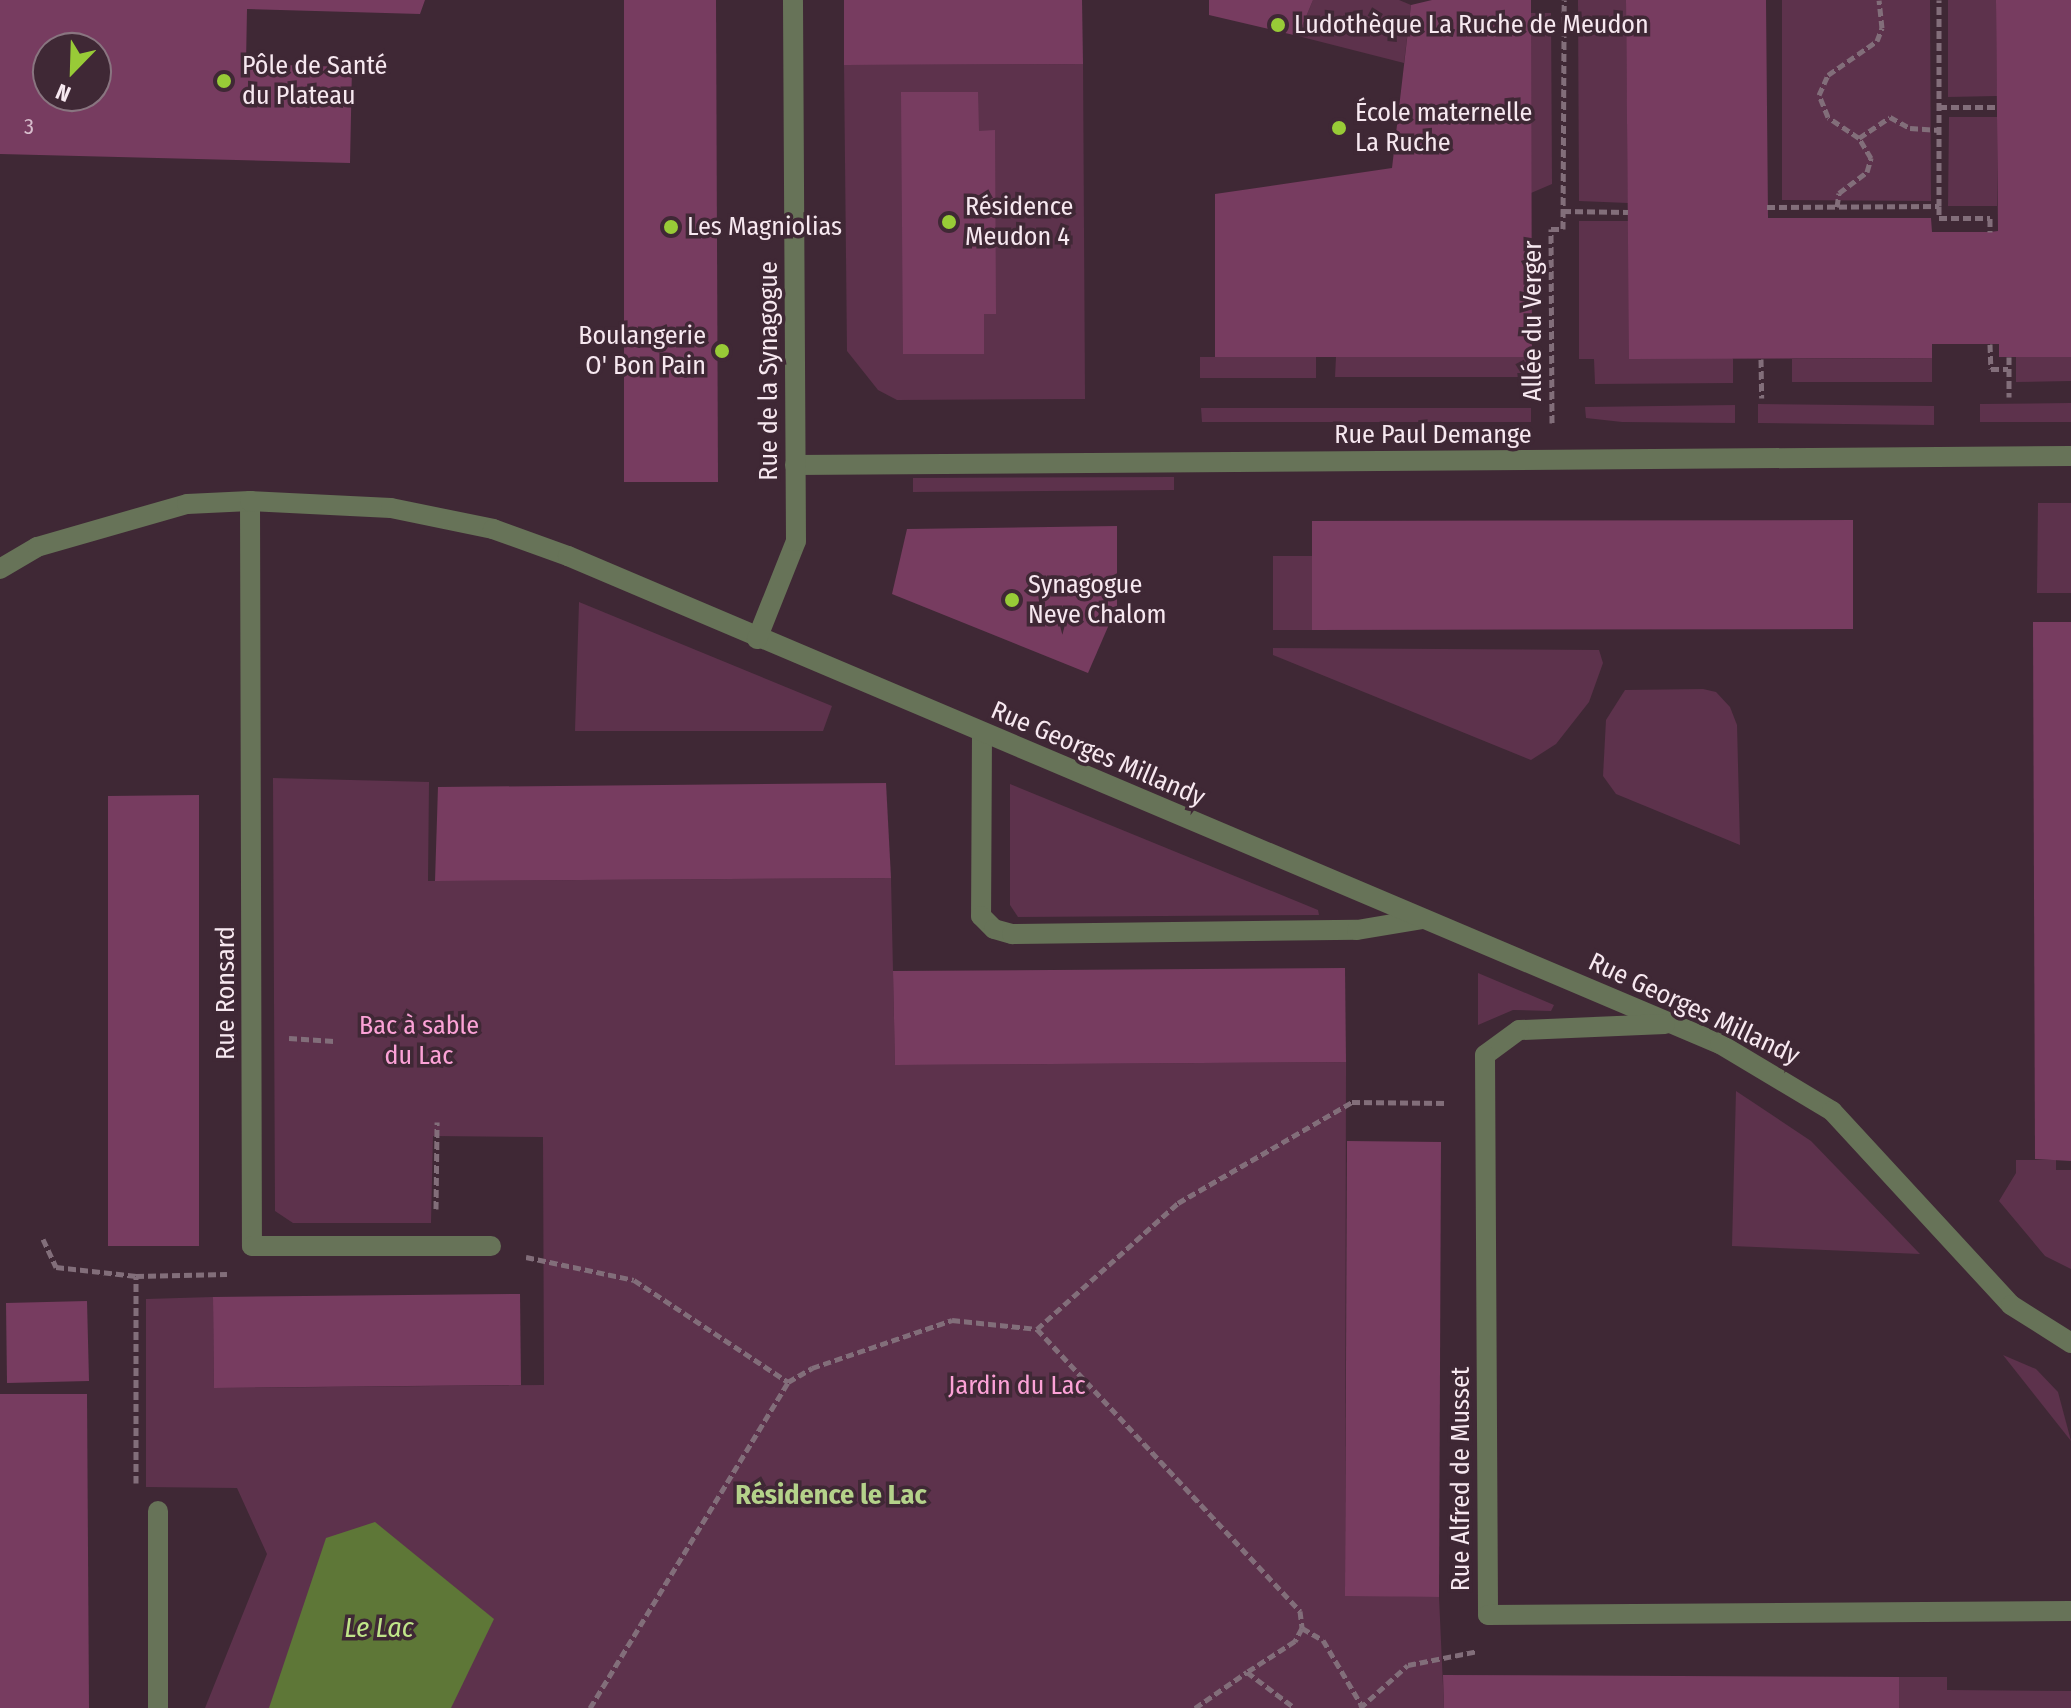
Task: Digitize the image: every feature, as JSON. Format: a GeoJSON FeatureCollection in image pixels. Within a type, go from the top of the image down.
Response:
{"type":"FeatureCollection","features":[{"type":"Feature","properties":{"kind":"street","name":"Rue de la Synagogue"},"geometry":{"type":"LineString","coordinates":[[757,639],[796,541],[793,0]]}},
{"type":"Feature","properties":{"kind":"street","name":"Rue Paul Demange"},"geometry":{"type":"LineString","coordinates":[[795,465],[2071,456]]}},
{"type":"Feature","properties":{"kind":"street","name":"Rue Georges Millandy"},"geometry":{"type":"LineString","coordinates":[[0,569],[37,547],[187,504],[250,501],[391,508],[493,529],[1674,1023],[1797,1086],[1832,1111],[2011,1305],[2071,1343]]}},
{"type":"Feature","properties":{"kind":"street","name":"Rue Ronsard"},"geometry":{"type":"LineString","coordinates":[[250,501],[252,1246]]}},
{"type":"Feature","properties":{"kind":"street"},"geometry":{"type":"LineString","coordinates":[[982,733],[981,916],[994,929],[1012,934],[1357,930],[1423,919]]}},
{"type":"Feature","properties":{"kind":"street","name":"Rue Alfred de Musset"},"geometry":{"type":"LineString","coordinates":[[1674,1023],[1519,1030],[1485,1055],[1488,1615],[2071,1611]]}},
{"type":"Feature","properties":{"kind":"street"},"geometry":{"type":"LineString","coordinates":[[252,1246],[491,1246]]}},
{"type":"Feature","properties":{"kind":"street"},"geometry":{"type":"LineString","coordinates":[[158,1511],[158,1708]]}},
{"type":"Feature","properties":{"kind":"path","name":"Allée du Verger"},"geometry":{"type":"LineString","coordinates":[[1552,460],[1551,229],[1563,229],[1564,0]]}},
{"type":"Feature","properties":{"kind":"path"},"geometry":{"type":"LineString","coordinates":[[1837,207],[1839,193],[1871,165],[1859,138],[1828,117],[1819,95],[1828,75],[1877,41],[1882,28],[1879,0]]}},
{"type":"Feature","properties":{"kind":"path"},"geometry":{"type":"LineString","coordinates":[[1939,0],[1939,218],[1990,218],[1990,232]]}},
{"type":"Feature","properties":{"kind":"path"},"geometry":{"type":"LineString","coordinates":[[1939,107],[1997,107]]}},
{"type":"Feature","properties":{"kind":"path"},"geometry":{"type":"LineString","coordinates":[[1859,138],[1890,117],[1910,128],[1939,130]]}},
{"type":"Feature","properties":{"kind":"path"},"geometry":{"type":"LineString","coordinates":[[1767,207],[1939,206]]}},
{"type":"Feature","properties":{"kind":"path"},"geometry":{"type":"LineString","coordinates":[[1563,211],[1628,212]]}},
{"type":"Feature","properties":{"kind":"path"},"geometry":{"type":"LineString","coordinates":[[1990,344],[1991,369],[2008,369]]}},
{"type":"Feature","properties":{"kind":"path"},"geometry":{"type":"LineString","coordinates":[[2009,357],[2009,397]]}},
{"type":"Feature","properties":{"kind":"path"},"geometry":{"type":"LineString","coordinates":[[1761,359],[1762,398]]}},
{"type":"Feature","properties":{"kind":"path"},"geometry":{"type":"LineString","coordinates":[[1037,1329],[1178,1203],[1352,1102],[1485,1104]]}},
{"type":"Feature","properties":{"kind":"path"},"geometry":{"type":"LineString","coordinates":[[436,1246],[437,1122]]}},
{"type":"Feature","properties":{"kind":"path"},"geometry":{"type":"LineString","coordinates":[[43,1239],[56,1267],[136,1276],[225,1275],[252,1246]]}},
{"type":"Feature","properties":{"kind":"path"},"geometry":{"type":"LineString","coordinates":[[491,1246],[634,1280],[788,1382]]}},
{"type":"Feature","properties":{"kind":"path"},"geometry":{"type":"LineString","coordinates":[[136,1276],[136,1489],[158,1511]]}},
{"type":"Feature","properties":{"kind":"path"},"geometry":{"type":"LineString","coordinates":[[590,1708],[788,1382],[812,1368],[952,1320],[1037,1329],[1300,1611],[1302,1628],[1295,1641],[1195,1708]]}},
{"type":"Feature","properties":{"kind":"path"},"geometry":{"type":"LineString","coordinates":[[1302,1628],[1323,1640],[1361,1707],[1418,1660],[1477,1654],[1488,1615]]}},
{"type":"Feature","properties":{"kind":"path"},"geometry":{"type":"LineString","coordinates":[[1247,1672],[1295,1708]]}},
{"type":"Feature","properties":{"kind":"green space"},"geometry":{"type":"Polygon","coordinates":[[[1313,0],[1399,0],[1411,5],[1404,63],[1298,36],[1313,0]]]}},
{"type":"Feature","properties":{"kind":"green space"},"geometry":{"type":"Polygon","coordinates":[[[1578,0],[1626,0],[1628,203],[1579,201],[1578,0]]]}},
{"type":"Feature","properties":{"kind":"green space"},"geometry":{"type":"Polygon","coordinates":[[[1782,0],[1930,0],[1931,201],[1782,200],[1782,0]]]}},
{"type":"Feature","properties":{"kind":"green space"},"geometry":{"type":"Polygon","coordinates":[[[1948,0],[1996,0],[1997,96],[1948,97],[1948,0]]]}},
{"type":"Feature","properties":{"kind":"green space"},"geometry":{"type":"Polygon","coordinates":[[[1531,13],[1551,13],[1552,184],[1531,193],[1531,13]]]}},
{"type":"Feature","properties":{"kind":"green space"},"geometry":{"type":"Polygon","coordinates":[[[1083,64],[1085,399],[897,400],[878,390],[847,351],[844,65],[1083,64]]]}},
{"type":"Feature","properties":{"kind":"green space"},"geometry":{"type":"Polygon","coordinates":[[[1949,117],[1997,117],[1997,206],[1948,206],[1949,117]]]}},
{"type":"Feature","properties":{"kind":"green space"},"geometry":{"type":"Polygon","coordinates":[[[1579,221],[1628,221],[1733,359],[1733,383],[1595,384],[1594,359],[1579,359],[1579,221]]]}},
{"type":"Feature","properties":{"kind":"green space"},"geometry":{"type":"Polygon","coordinates":[[[1200,357],[1316,357],[1316,378],[1200,378],[1200,357]]]}},
{"type":"Feature","properties":{"kind":"green space"},"geometry":{"type":"Polygon","coordinates":[[[1336,357],[1532,357],[1532,377],[1335,377],[1336,357]]]}},
{"type":"Feature","properties":{"kind":"green space"},"geometry":{"type":"Polygon","coordinates":[[[2016,357],[2071,357],[2071,381],[2016,382],[2016,357]]]}},
{"type":"Feature","properties":{"kind":"green space"},"geometry":{"type":"Polygon","coordinates":[[[1932,358],[1932,382],[1792,382],[1792,359],[1932,358]]]}},
{"type":"Feature","properties":{"kind":"green space"},"geometry":{"type":"Polygon","coordinates":[[[2071,403],[2071,422],[1980,422],[1980,404],[2071,403]]]}},
{"type":"Feature","properties":{"kind":"green space"},"geometry":{"type":"Polygon","coordinates":[[[1758,404],[1934,406],[1934,425],[1758,423],[1758,404]]]}},
{"type":"Feature","properties":{"kind":"green space"},"geometry":{"type":"Polygon","coordinates":[[[1735,405],[1735,423],[1622,422],[1586,418],[1585,407],[1735,405]]]}},
{"type":"Feature","properties":{"kind":"green space"},"geometry":{"type":"Polygon","coordinates":[[[1201,408],[1531,408],[1531,422],[1202,422],[1201,408]]]}},
{"type":"Feature","properties":{"kind":"green space"},"geometry":{"type":"Polygon","coordinates":[[[1174,477],[1174,490],[913,492],[913,478],[1174,477]]]}},
{"type":"Feature","properties":{"kind":"green space"},"geometry":{"type":"Polygon","coordinates":[[[2038,503],[2071,503],[2071,593],[2037,593],[2038,503]]]}},
{"type":"Feature","properties":{"kind":"green space"},"geometry":{"type":"Polygon","coordinates":[[[1273,556],[1312,556],[1312,630],[1273,630],[1273,556]]]}},
{"type":"Feature","properties":{"kind":"green space"},"geometry":{"type":"Polygon","coordinates":[[[579,602],[832,706],[823,731],[575,731],[579,602]]]}},
{"type":"Feature","properties":{"kind":"green space"},"geometry":{"type":"Polygon","coordinates":[[[1273,648],[1599,650],[1603,663],[1589,702],[1556,744],[1531,760],[1273,655],[1273,648]]]}},
{"type":"Feature","properties":{"kind":"green space"},"geometry":{"type":"Polygon","coordinates":[[[1703,689],[1716,692],[1730,707],[1737,725],[1740,845],[1616,794],[1603,776],[1606,720],[1625,690],[1703,689]]]}},
{"type":"Feature","properties":{"kind":"green space","name":"Jardin du Lac"},"geometry":{"type":"Polygon","coordinates":[[[273,778],[429,782],[428,881],[891,878],[895,1065],[1346,1062],[1345,1595],[1439,1597],[1444,1708],[205,1708],[267,1554],[237,1488],[146,1487],[146,1299],[213,1297],[214,1388],[544,1385],[543,1137],[433,1136],[431,1223],[293,1223],[275,1211],[273,778]]]}},
{"type":"Feature","properties":{"kind":"green space"},"geometry":{"type":"Polygon","coordinates":[[[1010,784],[1318,910],[1319,915],[1018,917],[1010,905],[1010,784]]]}},
{"type":"Feature","properties":{"kind":"green space"},"geometry":{"type":"Polygon","coordinates":[[[1478,973],[1554,1005],[1551,1011],[1513,1010],[1478,1025],[1478,973]]]}},
{"type":"Feature","properties":{"kind":"green space"},"geometry":{"type":"Polygon","coordinates":[[[1736,1091],[1811,1141],[1920,1254],[1732,1246],[1736,1091]]]}},
{"type":"Feature","properties":{"kind":"green space"},"geometry":{"type":"Polygon","coordinates":[[[2016,1160],[2056,1160],[2056,1170],[2071,1170],[2071,1269],[2045,1256],[1999,1201],[2016,1173],[2016,1160]]]}},
{"type":"Feature","properties":{"kind":"green space"},"geometry":{"type":"Polygon","coordinates":[[[2003,1355],[2036,1369],[2058,1392],[2071,1441],[2003,1355]]]}},
{"type":"Feature","properties":{"kind":"green space"},"geometry":{"type":"Polygon","coordinates":[[[1899,1677],[1947,1677],[1947,1690],[2071,1691],[2071,1708],[1899,1708],[1899,1677]]]}},
{"type":"Feature","properties":{"kind":"water","name":"Le Lac"},"geometry":{"type":"Polygon","coordinates":[[[375,1522],[494,1619],[451,1708],[269,1708],[326,1538],[375,1522]]]}},
{"type":"Feature","properties":{"kind":"building","name":"Pôle de Santé du Plateau"},"geometry":{"type":"Polygon","coordinates":[[[0,0],[425,0],[420,14],[247,9],[246,64],[352,67],[350,163],[0,154],[0,0]]]}},
{"type":"Feature","properties":{"kind":"building","name":"Les Magniolias"},"geometry":{"type":"Polygon","coordinates":[[[624,0],[716,0],[718,482],[624,482],[624,0]]]}},
{"type":"Feature","properties":{"kind":"building"},"geometry":{"type":"Polygon","coordinates":[[[844,0],[1082,0],[1083,64],[844,65],[844,0]]]}},
{"type":"Feature","properties":{"kind":"building","name":"Ludothèque La Ruche de Meudon"},"geometry":{"type":"Polygon","coordinates":[[[1209,0],[1313,0],[1298,36],[1209,15],[1209,0]]]}},
{"type":"Feature","properties":{"kind":"building","name":"École maternelle La Ruche"},"geometry":{"type":"Polygon","coordinates":[[[1432,0],[1531,0],[1532,357],[1215,357],[1215,194],[1392,168],[1411,5],[1432,0]]]}},
{"type":"Feature","properties":{"kind":"building"},"geometry":{"type":"Polygon","coordinates":[[[1626,0],[1766,0],[1768,218],[1931,218],[1932,232],[1990,232],[1998,231],[1996,0],[2071,0],[2071,357],[1999,357],[1999,344],[1932,344],[1932,358],[1629,359],[1626,0]]]}},
{"type":"Feature","properties":{"kind":"building","name":"Résidence Meudon 4"},"geometry":{"type":"Polygon","coordinates":[[[901,92],[978,92],[979,131],[995,130],[996,314],[984,314],[984,354],[903,354],[901,92]]]}},
{"type":"Feature","properties":{"kind":"building"},"geometry":{"type":"Polygon","coordinates":[[[1853,520],[1853,629],[1312,630],[1312,521],[1853,520]]]}},
{"type":"Feature","properties":{"kind":"building","name":"Synagogue Neve Chalom"},"geometry":{"type":"Polygon","coordinates":[[[1117,526],[1117,606],[1088,673],[892,594],[907,529],[1117,526]]]}},
{"type":"Feature","properties":{"kind":"building"},"geometry":{"type":"Polygon","coordinates":[[[2033,622],[2071,622],[2071,1161],[2035,1159],[2033,622]]]}},
{"type":"Feature","properties":{"kind":"building"},"geometry":{"type":"Polygon","coordinates":[[[886,783],[891,878],[435,881],[438,787],[886,783]]]}},
{"type":"Feature","properties":{"kind":"building"},"geometry":{"type":"Polygon","coordinates":[[[199,795],[199,1246],[108,1246],[108,796],[199,795]]]}},
{"type":"Feature","properties":{"kind":"building"},"geometry":{"type":"Polygon","coordinates":[[[1345,968],[1346,1062],[895,1065],[893,971],[1345,968]]]}},
{"type":"Feature","properties":{"kind":"building"},"geometry":{"type":"Polygon","coordinates":[[[1347,1141],[1441,1142],[1439,1597],[1345,1596],[1347,1141]]]}},
{"type":"Feature","properties":{"kind":"building"},"geometry":{"type":"Polygon","coordinates":[[[520,1294],[521,1385],[214,1388],[213,1297],[520,1294]]]}},
{"type":"Feature","properties":{"kind":"building"},"geometry":{"type":"Polygon","coordinates":[[[87,1301],[89,1381],[7,1383],[6,1303],[87,1301]]]}},
{"type":"Feature","properties":{"kind":"building"},"geometry":{"type":"Polygon","coordinates":[[[0,1394],[87,1394],[89,1708],[0,1708],[0,1394]]]}},
{"type":"Feature","properties":{"kind":"building"},"geometry":{"type":"Polygon","coordinates":[[[1443,1675],[1899,1677],[1899,1708],[1444,1708],[1443,1675]]]}},
{"type":"Feature","properties":{"kind":"place","name":"Ludothèque La Ruche de Meudon"},"geometry":{"type":"Point","coordinates":[1278,25]}},
{"type":"Feature","properties":{"kind":"place","name":"Pôle de Santé du Plateau"},"geometry":{"type":"Point","coordinates":[224,81]}},
{"type":"Feature","properties":{"kind":"place","name":"École maternelle La Ruche"},"geometry":{"type":"Point","coordinates":[1339,128]}},
{"type":"Feature","properties":{"kind":"place","name":"Résidence Meudon 4"},"geometry":{"type":"Point","coordinates":[949,222]}},
{"type":"Feature","properties":{"kind":"place","name":"Les Magniolias"},"geometry":{"type":"Point","coordinates":[671,227]}},
{"type":"Feature","properties":{"kind":"place","name":"Boulangerie O' Bon Pain"},"geometry":{"type":"Point","coordinates":[722,351]}},
{"type":"Feature","properties":{"kind":"place","name":"Synagogue Neve Chalom"},"geometry":{"type":"Point","coordinates":[1012,600]}},
{"type":"Feature","properties":{"kind":"district","name":"Résidence le Lac"},"geometry":{"type":"Point","coordinates":[831,1495]}},
{"type":"Feature","properties":{"kind":"park label","name":"Bac à sable du Lac"},"geometry":{"type":"Point","coordinates":[419,1041]}}]}
